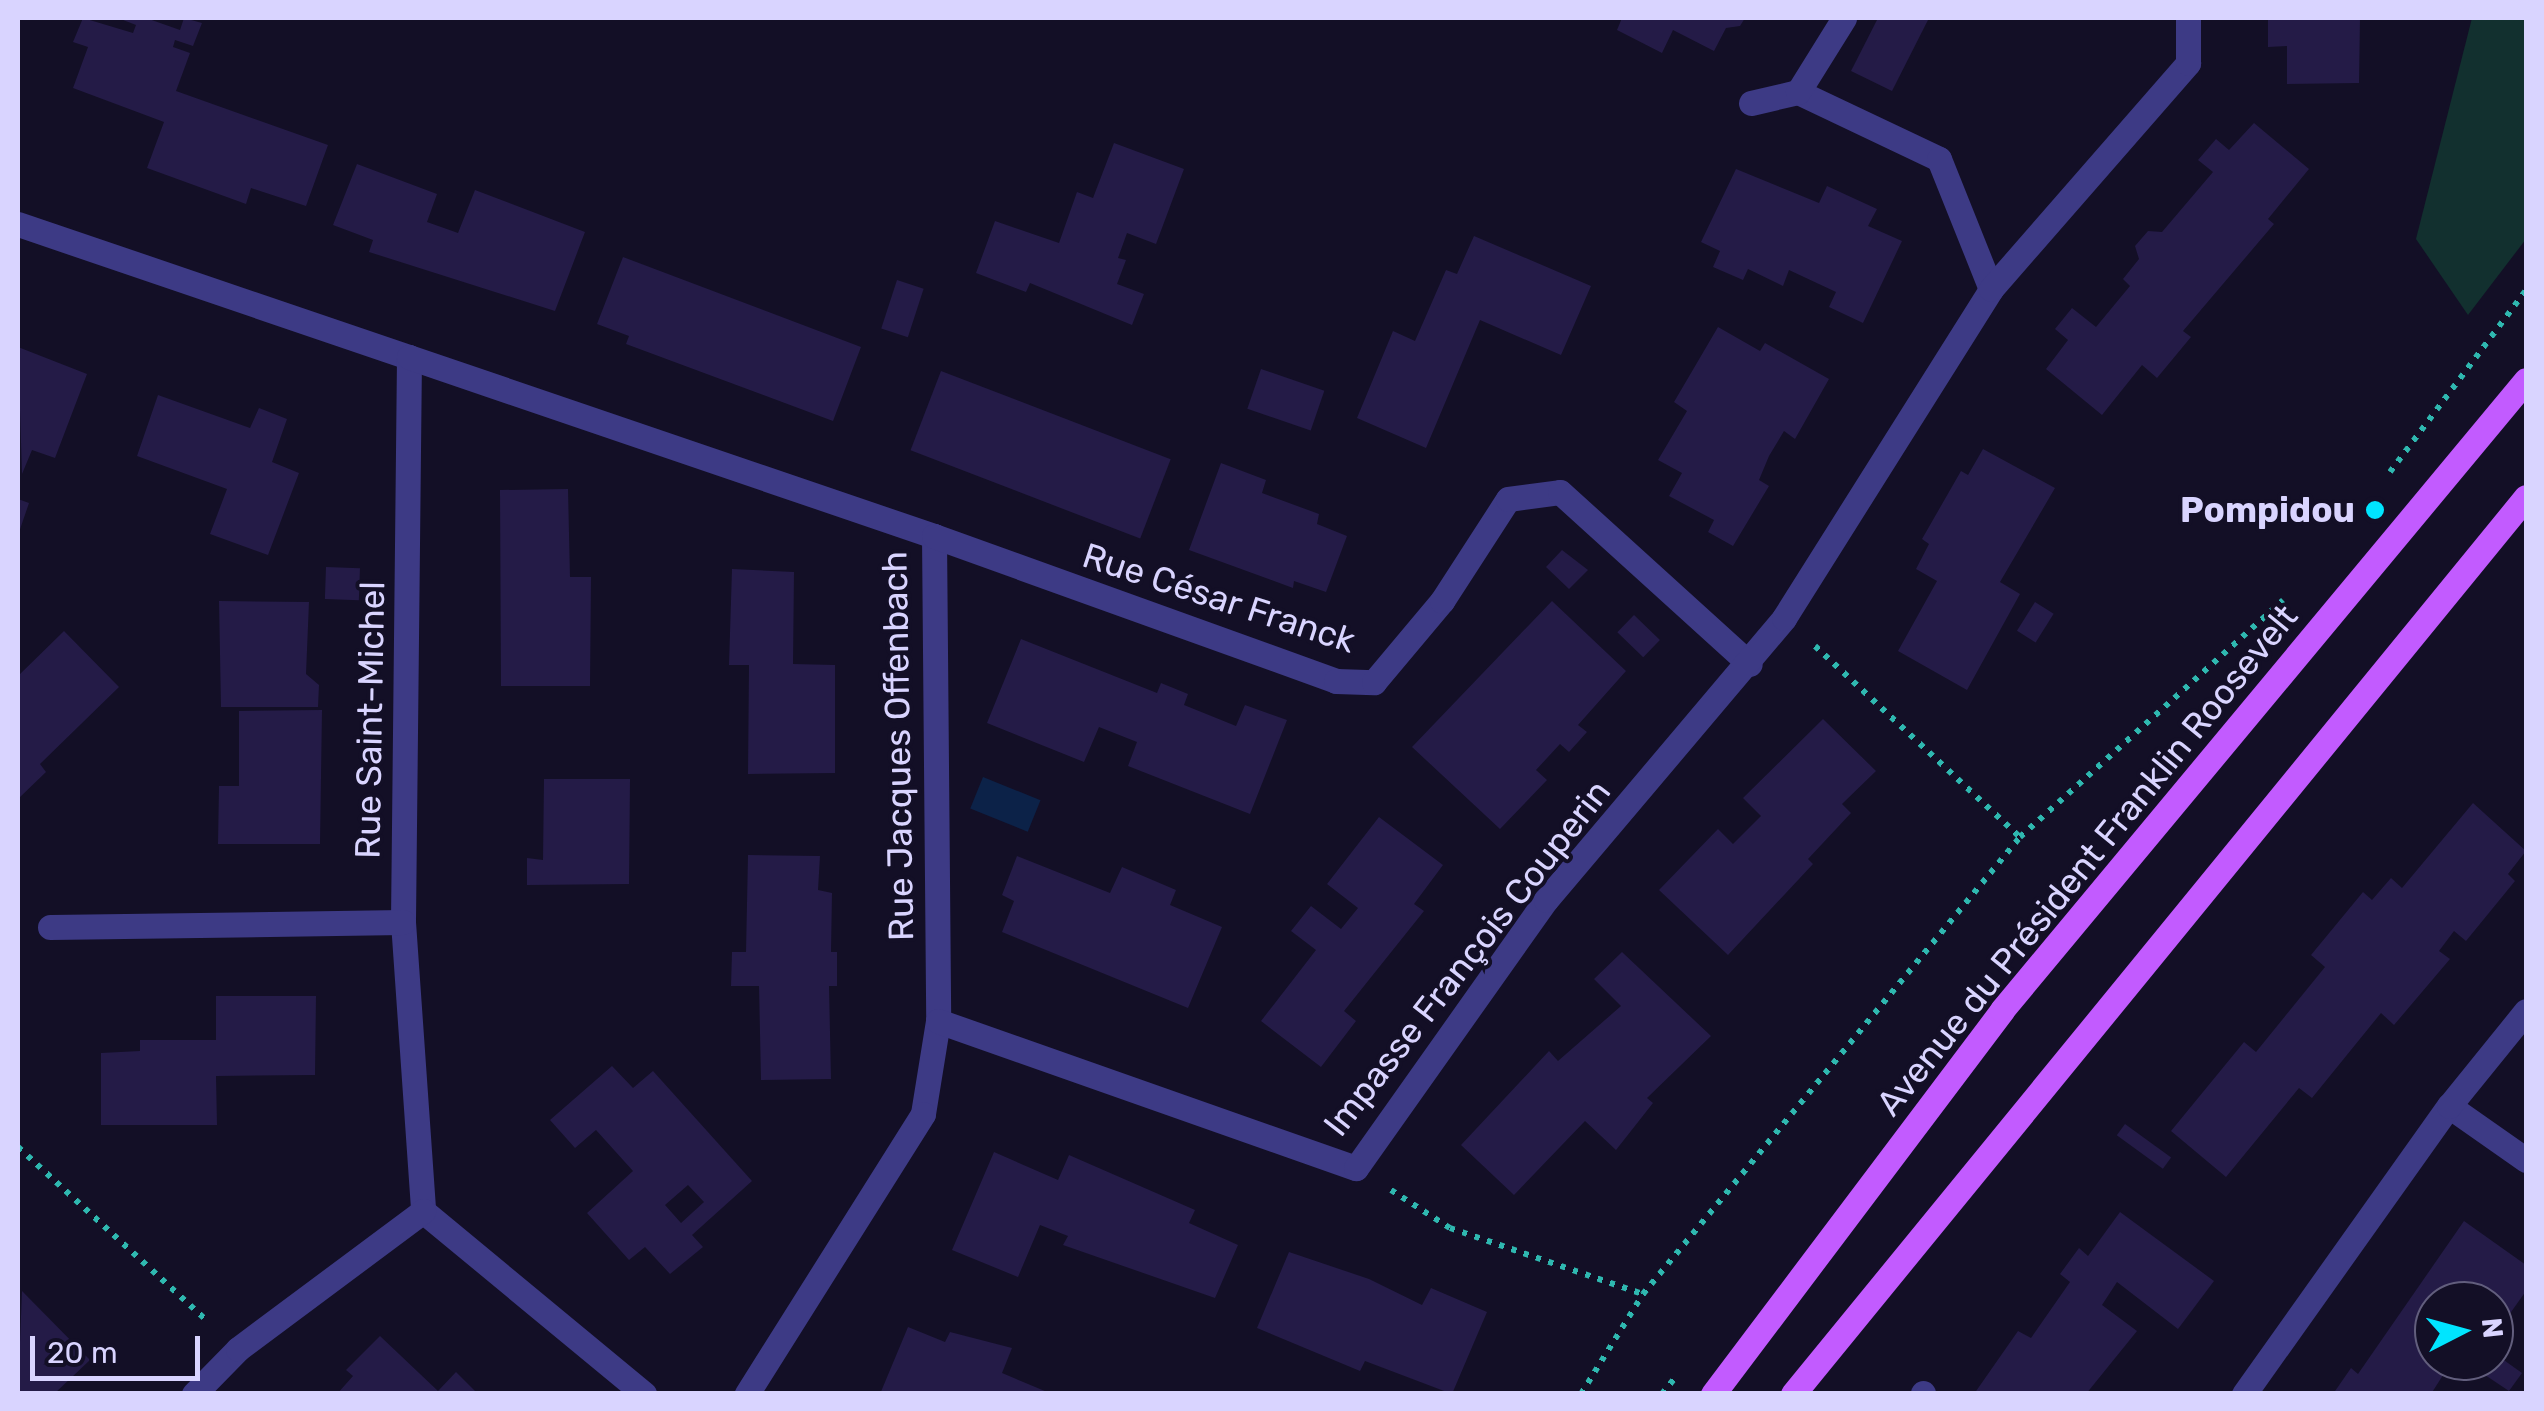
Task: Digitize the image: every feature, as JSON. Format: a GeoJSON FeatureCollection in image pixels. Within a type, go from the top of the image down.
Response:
{"type":"FeatureCollection","features":[{"type":"Feature","properties":{"kind":"main road","name":"Avenue du Président Franklin Roosevelt"},"geometry":{"type":"LineString","coordinates":[[1713,1394],[2002,1010],[2526,380]]}},
{"type":"Feature","properties":{"kind":"main road"},"geometry":{"type":"LineString","coordinates":[[1793,1394],[2526,498]]}},
{"type":"Feature","properties":{"kind":"street"},"geometry":{"type":"LineString","coordinates":[[1798,92],[1844,18]]}},
{"type":"Feature","properties":{"kind":"street","name":"Impasse François Couperin"},"geometry":{"type":"LineString","coordinates":[[938,1022],[1356,1168],[1546,900],[1750,664],[1784,618],[1991,288],[2188,63],[2188,18]]}},
{"type":"Feature","properties":{"kind":"street"},"geometry":{"type":"LineString","coordinates":[[1751,103],[1798,92],[1939,159],[1991,288]]}},
{"type":"Feature","properties":{"kind":"street"},"geometry":{"type":"LineString","coordinates":[[18,224],[410,357]]}},
{"type":"Feature","properties":{"kind":"street","name":"Rue Jacques Offenbach"},"geometry":{"type":"LineString","coordinates":[[410,357],[934,536],[938,1022],[923,1114],[747,1394]]}},
{"type":"Feature","properties":{"kind":"street","name":"Rue Saint-Michel"},"geometry":{"type":"LineString","coordinates":[[410,357],[402,922],[422,1211]]}},
{"type":"Feature","properties":{"kind":"street","name":"Rue César Franck"},"geometry":{"type":"LineString","coordinates":[[934,536],[1336,681],[1374,682],[1442,601],[1508,498],[1560,492],[1750,664]]}},
{"type":"Feature","properties":{"kind":"street"},"geometry":{"type":"LineString","coordinates":[[50,926],[402,922]]}},
{"type":"Feature","properties":{"kind":"street"},"geometry":{"type":"LineString","coordinates":[[2244,1394],[2449,1106],[2526,1011]]}},
{"type":"Feature","properties":{"kind":"street"},"geometry":{"type":"LineString","coordinates":[[2449,1106],[2526,1160]]}},
{"type":"Feature","properties":{"kind":"street"},"geometry":{"type":"LineString","coordinates":[[194,1394],[238,1349],[422,1211],[644,1394]]}},
{"type":"Feature","properties":{"kind":"path"},"geometry":{"type":"LineString","coordinates":[[2382,483],[2526,290]]}},
{"type":"Feature","properties":{"kind":"path"},"geometry":{"type":"LineString","coordinates":[[1581,1394],[1642,1294],[2020,837],[2300,586]]}},
{"type":"Feature","properties":{"kind":"path"},"geometry":{"type":"LineString","coordinates":[[1784,618],[2020,837]]}},
{"type":"Feature","properties":{"kind":"path"},"geometry":{"type":"LineString","coordinates":[[18,1147],[238,1349]]}},
{"type":"Feature","properties":{"kind":"path"},"geometry":{"type":"LineString","coordinates":[[1356,1168],[1450,1228],[1642,1294]]}},
{"type":"Feature","properties":{"kind":"green space"},"geometry":{"type":"Polygon","coordinates":[[[2472,18],[2526,18],[2526,239],[2468,315],[2416,239],[2472,18]]]}},
{"type":"Feature","properties":{"kind":"water"},"geometry":{"type":"Polygon","coordinates":[[[983,777],[1040,800],[1028,832],[970,809],[983,777]]]}},
{"type":"Feature","properties":{"kind":"building"},"geometry":{"type":"Polygon","coordinates":[[[83,18],[133,33],[136,25],[118,18],[146,18],[180,30],[184,18],[202,23],[193,46],[175,40],[173,47],[190,53],[176,91],[328,145],[306,206],[251,188],[246,204],[147,168],[164,122],[73,88],[88,47],[73,42],[83,18]]]}},
{"type":"Feature","properties":{"kind":"building"},"geometry":{"type":"Polygon","coordinates":[[[1622,18],[1745,18],[1740,26],[1726,28],[1714,51],[1673,30],[1662,53],[1617,30],[1622,18]]]}},
{"type":"Feature","properties":{"kind":"building"},"geometry":{"type":"Polygon","coordinates":[[[1878,18],[1929,18],[1892,91],[1851,71],[1878,18]]]}},
{"type":"Feature","properties":{"kind":"building"},"geometry":{"type":"Polygon","coordinates":[[[2268,18],[2360,18],[2359,83],[2287,84],[2287,46],[2268,47],[2268,18]]]}},
{"type":"Feature","properties":{"kind":"building"},"geometry":{"type":"Polygon","coordinates":[[[2254,123],[2309,169],[2268,219],[2274,224],[2183,331],[2191,337],[2157,378],[2142,365],[2102,415],[2046,369],[2068,340],[2055,329],[2072,308],[2096,327],[2130,286],[2123,279],[2139,259],[2135,246],[2148,231],[2162,232],[2213,172],[2198,160],[2216,139],[2229,150],[2254,123]]]}},
{"type":"Feature","properties":{"kind":"building"},"geometry":{"type":"Polygon","coordinates":[[[1114,143],[1184,169],[1156,244],[1127,233],[1118,258],[1126,260],[1117,284],[1144,294],[1132,325],[1030,283],[1026,292],[976,273],[995,221],[1059,243],[1077,192],[1093,198],[1114,143]]]}},
{"type":"Feature","properties":{"kind":"building"},"geometry":{"type":"Polygon","coordinates":[[[357,164],[437,194],[427,222],[458,233],[475,190],[585,232],[555,311],[369,252],[373,240],[333,225],[357,164]]]}},
{"type":"Feature","properties":{"kind":"building"},"geometry":{"type":"Polygon","coordinates":[[[1736,169],[1819,203],[1827,186],[1877,209],[1868,226],[1902,241],[1863,323],[1829,307],[1836,292],[1789,270],[1783,286],[1748,269],[1743,280],[1713,267],[1720,251],[1701,242],[1736,169]]]}},
{"type":"Feature","properties":{"kind":"building"},"geometry":{"type":"Polygon","coordinates":[[[1474,236],[1591,286],[1561,355],[1480,320],[1426,448],[1357,418],[1393,331],[1415,341],[1446,270],[1457,274],[1474,236]]]}},
{"type":"Feature","properties":{"kind":"building"},"geometry":{"type":"Polygon","coordinates":[[[623,257],[861,347],[833,421],[626,344],[629,336],[597,324],[623,257]]]}},
{"type":"Feature","properties":{"kind":"building"},"geometry":{"type":"Polygon","coordinates":[[[897,280],[924,289],[908,337],[881,329],[897,280]]]}},
{"type":"Feature","properties":{"kind":"building"},"geometry":{"type":"Polygon","coordinates":[[[1718,327],[1760,351],[1765,343],[1829,379],[1795,439],[1784,431],[1769,456],[1759,480],[1769,486],[1733,546],[1708,532],[1714,520],[1669,496],[1682,473],[1658,460],[1687,411],[1674,402],[1718,327]]]}},
{"type":"Feature","properties":{"kind":"building"},"geometry":{"type":"Polygon","coordinates":[[[18,347],[87,374],[55,458],[32,450],[22,474],[18,347]]]}},
{"type":"Feature","properties":{"kind":"building"},"geometry":{"type":"Polygon","coordinates":[[[1261,369],[1324,391],[1311,431],[1247,409],[1261,369]]]}},
{"type":"Feature","properties":{"kind":"building"},"geometry":{"type":"Polygon","coordinates":[[[941,371],[1171,459],[1140,539],[911,450],[941,371]]]}},
{"type":"Feature","properties":{"kind":"building"},"geometry":{"type":"Polygon","coordinates":[[[158,395],[250,428],[259,408],[287,419],[272,462],[299,473],[268,555],[210,534],[227,489],[137,456],[158,395]]]}},
{"type":"Feature","properties":{"kind":"building"},"geometry":{"type":"Polygon","coordinates":[[[1983,449],[2055,488],[2000,582],[2020,594],[1967,690],[1898,651],[1937,581],[1916,569],[1929,544],[1922,539],[1961,471],[1968,475],[1983,449]]]}},
{"type":"Feature","properties":{"kind":"building"},"geometry":{"type":"Polygon","coordinates":[[[1221,463],[1266,480],[1262,493],[1319,514],[1317,524],[1347,536],[1326,592],[1294,581],[1293,588],[1189,550],[1221,463]]]}},
{"type":"Feature","properties":{"kind":"building"},"geometry":{"type":"Polygon","coordinates":[[[568,489],[570,577],[591,577],[590,686],[501,686],[500,490],[568,489]]]}},
{"type":"Feature","properties":{"kind":"building"},"geometry":{"type":"Polygon","coordinates":[[[18,499],[29,503],[18,535],[18,499]]]}},
{"type":"Feature","properties":{"kind":"building"},"geometry":{"type":"Polygon","coordinates":[[[1562,550],[1588,570],[1569,589],[1546,567],[1562,550]]]}},
{"type":"Feature","properties":{"kind":"building"},"geometry":{"type":"Polygon","coordinates":[[[326,567],[360,568],[359,600],[325,599],[326,567]]]}},
{"type":"Feature","properties":{"kind":"building"},"geometry":{"type":"Polygon","coordinates":[[[732,569],[794,572],[793,664],[835,665],[835,773],[748,774],[749,665],[729,665],[732,569]]]}},
{"type":"Feature","properties":{"kind":"building"},"geometry":{"type":"Polygon","coordinates":[[[219,601],[309,602],[306,674],[319,685],[318,707],[221,707],[219,601]]]}},
{"type":"Feature","properties":{"kind":"building"},"geometry":{"type":"Polygon","coordinates":[[[1552,601],[1626,671],[1578,725],[1587,732],[1569,752],[1560,744],[1536,770],[1547,780],[1500,829],[1412,747],[1552,601]]]}},
{"type":"Feature","properties":{"kind":"building"},"geometry":{"type":"Polygon","coordinates":[[[2035,602],[2054,614],[2036,642],[2017,631],[2035,602]]]}},
{"type":"Feature","properties":{"kind":"building"},"geometry":{"type":"Polygon","coordinates":[[[1634,615],[1660,640],[1643,657],[1617,632],[1634,615]]]}},
{"type":"Feature","properties":{"kind":"building"},"geometry":{"type":"Polygon","coordinates":[[[64,631],[119,687],[40,764],[46,772],[18,799],[18,676],[64,631]]]}},
{"type":"Feature","properties":{"kind":"building"},"geometry":{"type":"Polygon","coordinates":[[[1021,639],[1157,693],[1161,683],[1188,694],[1184,705],[1236,726],[1245,705],[1287,720],[1250,814],[1128,766],[1137,742],[1099,727],[1084,762],[987,723],[1021,639]]]}},
{"type":"Feature","properties":{"kind":"building"},"geometry":{"type":"Polygon","coordinates":[[[322,710],[320,844],[218,844],[219,786],[239,786],[239,711],[322,710]]]}},
{"type":"Feature","properties":{"kind":"building"},"geometry":{"type":"Polygon","coordinates":[[[1823,719],[1876,771],[1842,804],[1851,813],[1808,859],[1813,864],[1728,955],[1659,890],[1718,829],[1733,844],[1761,816],[1743,798],[1823,719]]]}},
{"type":"Feature","properties":{"kind":"building"},"geometry":{"type":"Polygon","coordinates":[[[544,779],[630,779],[629,884],[527,885],[527,858],[543,860],[544,779]]]}},
{"type":"Feature","properties":{"kind":"building"},"geometry":{"type":"Polygon","coordinates":[[[2473,803],[2526,851],[2508,874],[2515,881],[2466,941],[2454,931],[2439,951],[2450,959],[2394,1025],[2381,1013],[2312,1098],[2299,1088],[2226,1177],[2171,1131],[2244,1042],[2256,1052],[2325,967],[2311,955],[2363,892],[2372,900],[2391,878],[2402,888],[2473,803]]]}},
{"type":"Feature","properties":{"kind":"building"},"geometry":{"type":"Polygon","coordinates":[[[1379,817],[1443,865],[1414,904],[1424,911],[1344,1011],[1356,1021],[1321,1067],[1261,1021],[1316,950],[1291,931],[1311,906],[1341,929],[1358,908],[1327,884],[1379,817]]]}},
{"type":"Feature","properties":{"kind":"building"},"geometry":{"type":"Polygon","coordinates":[[[748,855],[820,856],[818,890],[832,893],[831,952],[837,952],[837,986],[829,986],[831,1079],[761,1080],[759,986],[731,986],[732,952],[746,952],[748,855]]]}},
{"type":"Feature","properties":{"kind":"building"},"geometry":{"type":"Polygon","coordinates":[[[1017,856],[1110,893],[1122,867],[1176,890],[1170,905],[1222,927],[1188,1008],[1002,932],[1014,901],[1002,895],[1017,856]]]}},
{"type":"Feature","properties":{"kind":"building"},"geometry":{"type":"Polygon","coordinates":[[[1622,952],[1711,1036],[1647,1098],[1653,1103],[1616,1150],[1585,1121],[1514,1195],[1461,1145],[1549,1051],[1558,1061],[1621,1006],[1594,979],[1622,952]]]}},
{"type":"Feature","properties":{"kind":"building"},"geometry":{"type":"Polygon","coordinates":[[[216,996],[316,996],[315,1075],[216,1076],[217,1125],[101,1125],[101,1053],[140,1051],[140,1040],[216,1040],[216,996]]]}},
{"type":"Feature","properties":{"kind":"building"},"geometry":{"type":"Polygon","coordinates":[[[612,1066],[633,1088],[653,1071],[752,1181],[692,1235],[703,1247],[670,1274],[645,1247],[629,1260],[587,1213],[633,1171],[596,1130],[575,1148],[550,1120],[612,1066]],[[688,1185],[665,1205],[681,1223],[704,1202],[688,1185]]]}},
{"type":"Feature","properties":{"kind":"building"},"geometry":{"type":"Polygon","coordinates":[[[2125,1124],[2171,1158],[2163,1169],[2117,1135],[2125,1124]]]}},
{"type":"Feature","properties":{"kind":"building"},"geometry":{"type":"Polygon","coordinates":[[[994,1152],[1058,1180],[1069,1155],[1195,1210],[1189,1223],[1238,1245],[1215,1298],[1063,1245],[1068,1236],[1040,1225],[1018,1277],[952,1250],[994,1152]]]}},
{"type":"Feature","properties":{"kind":"building"},"geometry":{"type":"Polygon","coordinates":[[[2120,1212],[2214,1281],[2178,1329],[2117,1282],[2102,1305],[2137,1331],[2086,1394],[1974,1394],[2018,1331],[2031,1338],[2070,1282],[2060,1274],[2079,1248],[2088,1256],[2120,1212]]]}},
{"type":"Feature","properties":{"kind":"building"},"geometry":{"type":"Polygon","coordinates":[[[2464,1221],[2526,1265],[2526,1291],[2514,1308],[2514,1281],[2422,1281],[2464,1221]]]}},
{"type":"Feature","properties":{"kind":"building"},"geometry":{"type":"Polygon","coordinates":[[[1289,1252],[1369,1279],[1422,1305],[1431,1288],[1487,1312],[1452,1394],[1365,1361],[1360,1371],[1257,1328],[1289,1252]]]}},
{"type":"Feature","properties":{"kind":"building"},"geometry":{"type":"Polygon","coordinates":[[[22,1291],[90,1360],[54,1394],[18,1394],[22,1291]]]}},
{"type":"Feature","properties":{"kind":"building"},"geometry":{"type":"Polygon","coordinates":[[[2414,1293],[2414,1381],[2439,1381],[2431,1394],[2333,1394],[2351,1368],[2358,1374],[2414,1293]]]}},
{"type":"Feature","properties":{"kind":"building"},"geometry":{"type":"Polygon","coordinates":[[[908,1327],[945,1342],[950,1332],[1012,1348],[1002,1373],[1052,1394],[880,1394],[908,1327]]]}},
{"type":"Feature","properties":{"kind":"building"},"geometry":{"type":"Polygon","coordinates":[[[380,1336],[438,1391],[456,1372],[478,1394],[337,1394],[353,1376],[346,1370],[380,1336]]]}},
{"type":"Feature","properties":{"kind":"building"},"geometry":{"type":"Polygon","coordinates":[[[2514,1367],[2522,1373],[2509,1391],[2494,1381],[2514,1381],[2514,1367]]]}},
{"type":"Feature","properties":{"kind":"place","name":"Pompidou"},"geometry":{"type":"Point","coordinates":[2375,510]}}]}
